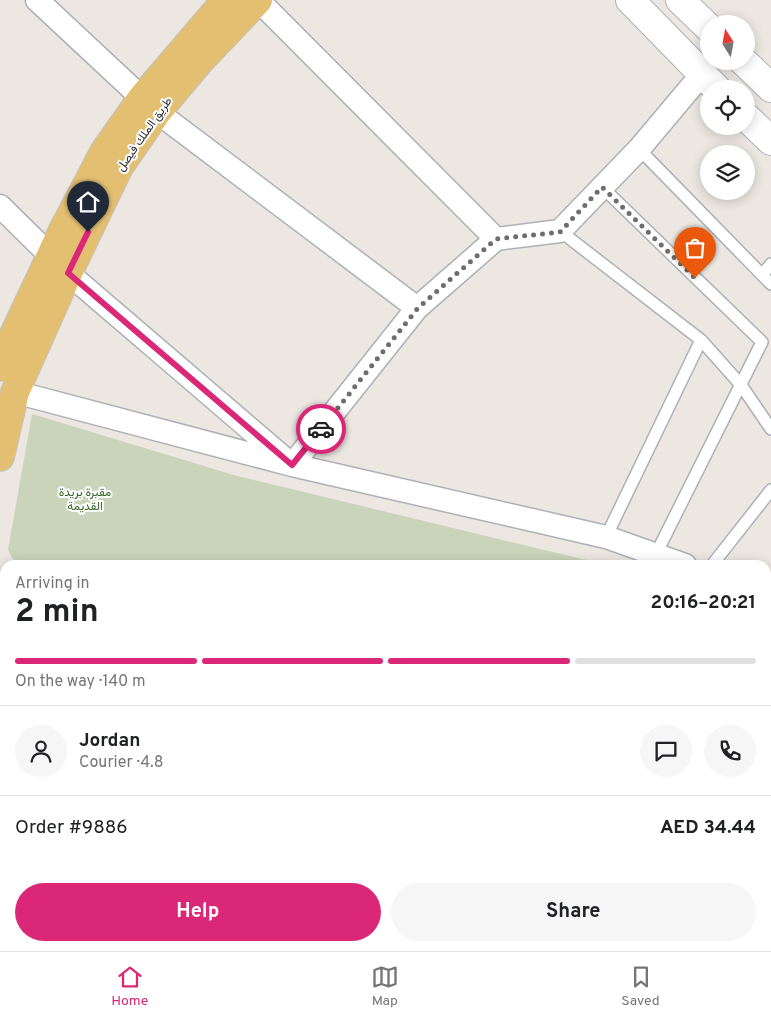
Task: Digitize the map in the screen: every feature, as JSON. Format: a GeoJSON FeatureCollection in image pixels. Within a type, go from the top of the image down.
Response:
{"type":"FeatureCollection","features":[{"type":"Feature","properties":{"kind":"main road","name":"طريق الملك فيصل"},"geometry":{"type":"LineString","coordinates":[[149,105],[226,0]]}},
{"type":"Feature","properties":{"kind":"main road","name":"طريق الملك فيصل"},"geometry":{"type":"LineString","coordinates":[[0,457],[14,392],[59,265],[104,152],[149,105],[200,62],[258,0]]}},
{"type":"Feature","properties":{"kind":"main road","name":"طريق الملك فيصل"},"geometry":{"type":"LineString","coordinates":[[0,367],[9,345],[59,265]]}},
{"type":"Feature","properties":{"kind":"street"},"geometry":{"type":"LineString","coordinates":[[37,0],[149,105],[418,308]]}},
{"type":"Feature","properties":{"kind":"street"},"geometry":{"type":"LineString","coordinates":[[258,0],[496,239]]}},
{"type":"Feature","properties":{"kind":"street"},"geometry":{"type":"LineString","coordinates":[[630,0],[708,80]]}},
{"type":"Feature","properties":{"kind":"street"},"geometry":{"type":"LineString","coordinates":[[680,0],[700,19]]}},
{"type":"Feature","properties":{"kind":"street"},"geometry":{"type":"LineString","coordinates":[[752,70],[771,88]]}},
{"type":"Feature","properties":{"kind":"street"},"geometry":{"type":"LineString","coordinates":[[292,465],[418,308],[496,239],[560,232],[639,149],[700,90]]}},
{"type":"Feature","properties":{"kind":"street"},"geometry":{"type":"LineString","coordinates":[[755,126],[771,141]]}},
{"type":"Feature","properties":{"kind":"street"},"geometry":{"type":"LineString","coordinates":[[0,206],[59,265],[292,465]]}},
{"type":"Feature","properties":{"kind":"street"},"geometry":{"type":"LineString","coordinates":[[14,392],[292,465],[606,536],[672,560]]}},
{"type":"Feature","properties":{"kind":"lane"},"geometry":{"type":"LineString","coordinates":[[639,149],[771,284]]}},
{"type":"Feature","properties":{"kind":"lane"},"geometry":{"type":"LineString","coordinates":[[602,187],[766,346],[741,385],[656,554]]}},
{"type":"Feature","properties":{"kind":"lane"},"geometry":{"type":"LineString","coordinates":[[560,232],[701,340],[741,385],[771,429]]}},
{"type":"Feature","properties":{"kind":"lane"},"geometry":{"type":"LineString","coordinates":[[762,275],[771,264]]}},
{"type":"Feature","properties":{"kind":"lane"},"geometry":{"type":"LineString","coordinates":[[606,536],[701,340]]}},
{"type":"Feature","properties":{"kind":"lane"},"geometry":{"type":"LineString","coordinates":[[716,560],[771,490]]}},
{"type":"Feature","properties":{"kind":"green space","name":"مقبرة بريدة القديمة"},"geometry":{"type":"Polygon","coordinates":[[[32,414],[237,476],[586,560],[13,560],[8,550],[32,414]]]}},
{"type":"Feature","properties":{"kind":"way so far"},"geometry":{"type":"LineString","coordinates":[[321,429],[418,308],[496,239],[560,232],[602,187],[695,278]]}},
{"type":"Feature","properties":{"kind":"route"},"geometry":{"type":"LineString","coordinates":[[88,232],[68,273],[292,465],[321,429]]}}]}
